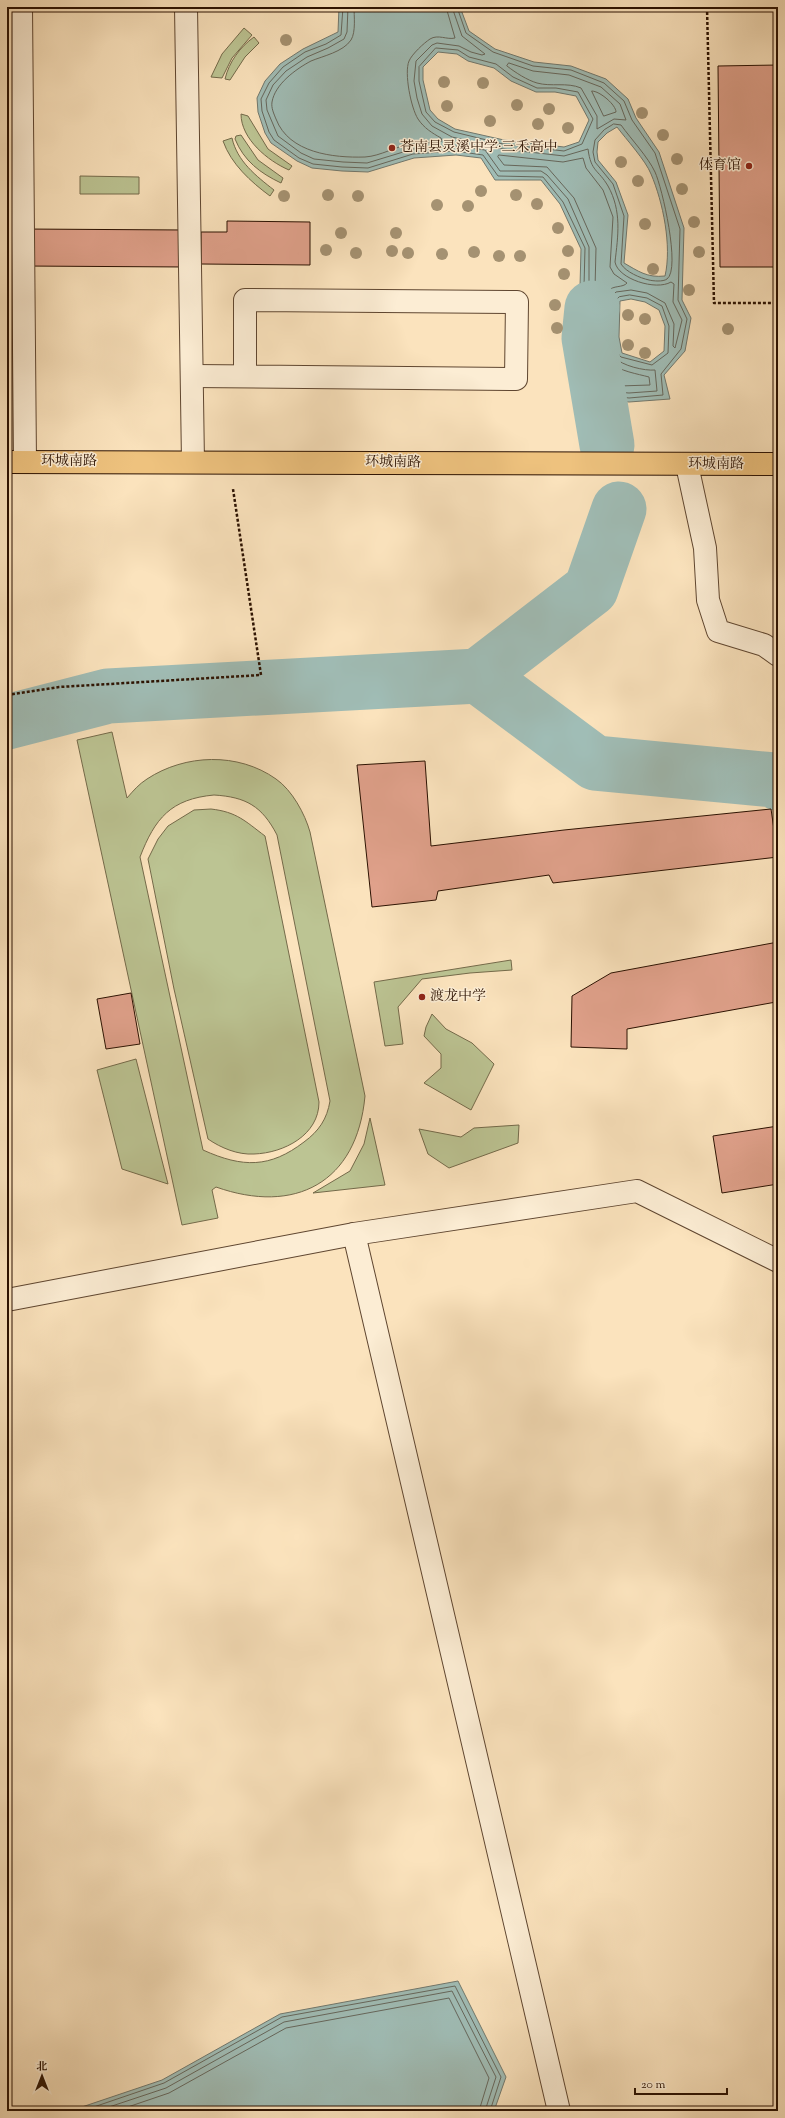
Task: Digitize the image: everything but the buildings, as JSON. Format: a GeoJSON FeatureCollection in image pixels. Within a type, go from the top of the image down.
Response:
{"type":"FeatureCollection","features":[{"type":"Feature","properties":{"kind":"main road","name":"环城南路"},"geometry":{"type":"LineString","coordinates":[[16,462],[687,465],[778,464]]}},
{"type":"Feature","properties":{"kind":"street"},"geometry":{"type":"LineString","coordinates":[[16,462],[16,416],[23,262],[21,7]]}},
{"type":"Feature","properties":{"kind":"street"},"geometry":{"type":"LineString","coordinates":[[186,7],[193,462]]}},
{"type":"Feature","properties":{"kind":"street"},"geometry":{"type":"LineString","coordinates":[[192,376],[516,379],[517,302],[245,300],[245,376]]}},
{"type":"Feature","properties":{"kind":"street"},"geometry":{"type":"LineString","coordinates":[[687,465],[704,548],[708,600],[718,631],[764,645],[778,655]]}},
{"type":"Feature","properties":{"kind":"street"},"geometry":{"type":"LineString","coordinates":[[7,1300],[354,1234],[637,1191],[778,1261]]}},
{"type":"Feature","properties":{"kind":"street"},"geometry":{"type":"LineString","coordinates":[[354,1234],[559,2111]]}},
{"type":"Feature","properties":{"kind":"path"},"geometry":{"type":"LineString","coordinates":[[707,7],[714,303],[778,303]]}},
{"type":"Feature","properties":{"kind":"path"},"geometry":{"type":"LineString","coordinates":[[7,695],[59,687],[261,675],[228,462]]}},
{"type":"Feature","properties":{"kind":"green space"},"geometry":{"type":"Polygon","coordinates":[[[244,28],[252,35],[232,58],[222,78],[211,77],[222,54],[244,28]]]}},
{"type":"Feature","properties":{"kind":"green space"},"geometry":{"type":"Polygon","coordinates":[[[254,37],[259,43],[245,57],[230,80],[225,79],[229,67],[236,55],[244,45],[254,37]]]}},
{"type":"Feature","properties":{"kind":"green space"},"geometry":{"type":"Polygon","coordinates":[[[241,114],[248,116],[268,149],[292,166],[289,170],[273,161],[257,148],[246,132],[242,123],[241,114]]]}},
{"type":"Feature","properties":{"kind":"green space"},"geometry":{"type":"Polygon","coordinates":[[[241,135],[258,160],[283,178],[281,183],[266,175],[254,166],[243,154],[235,139],[236,136],[241,135]]]}},
{"type":"Feature","properties":{"kind":"green space"},"geometry":{"type":"Polygon","coordinates":[[[232,138],[238,154],[243,161],[254,173],[274,190],[270,196],[249,179],[236,165],[223,141],[232,138]]]}},
{"type":"Feature","properties":{"kind":"green space"},"geometry":{"type":"Polygon","coordinates":[[[80,176],[139,177],[139,194],[80,194],[80,176]]]}},
{"type":"Feature","properties":{"kind":"green space"},"geometry":{"type":"Polygon","coordinates":[[[112,732],[127,798],[147,779],[178,765],[194,761],[229,761],[245,764],[261,770],[276,779],[287,789],[301,810],[310,832],[365,1096],[360,1126],[349,1151],[335,1170],[317,1185],[296,1193],[271,1197],[245,1195],[216,1187],[212,1190],[218,1218],[182,1225],[77,740],[112,732]],[[214,795],[199,797],[186,801],[166,813],[152,831],[140,857],[203,1150],[231,1160],[244,1162],[268,1161],[292,1151],[309,1138],[322,1124],[330,1101],[277,835],[259,810],[244,801],[214,795]]]}},
{"type":"Feature","properties":{"kind":"green space"},"geometry":{"type":"Polygon","coordinates":[[[211,809],[228,812],[240,818],[265,836],[319,1102],[317,1114],[313,1124],[306,1133],[288,1146],[265,1153],[248,1154],[236,1152],[224,1148],[208,1139],[174,989],[148,859],[158,839],[168,826],[194,810],[211,809]]]}},
{"type":"Feature","properties":{"kind":"green space"},"geometry":{"type":"Polygon","coordinates":[[[511,960],[512,970],[422,979],[398,1007],[403,1044],[385,1046],[374,982],[511,960]]]}},
{"type":"Feature","properties":{"kind":"green space"},"geometry":{"type":"Polygon","coordinates":[[[432,1014],[446,1029],[472,1043],[494,1064],[471,1110],[424,1083],[441,1068],[441,1054],[424,1036],[432,1014]]]}},
{"type":"Feature","properties":{"kind":"green space"},"geometry":{"type":"Polygon","coordinates":[[[136,1059],[168,1184],[122,1169],[97,1070],[136,1059]]]}},
{"type":"Feature","properties":{"kind":"green space"},"geometry":{"type":"Polygon","coordinates":[[[370,1118],[385,1185],[313,1193],[350,1171],[364,1144],[370,1118]]]}},
{"type":"Feature","properties":{"kind":"green space"},"geometry":{"type":"Polygon","coordinates":[[[519,1125],[518,1143],[449,1168],[428,1154],[419,1129],[461,1137],[474,1128],[519,1125]]]}},
{"type":"Feature","properties":{"kind":"water"},"geometry":{"type":"Polygon","coordinates":[[[339,7],[460,7],[469,31],[495,49],[534,62],[571,66],[606,79],[628,99],[636,118],[659,152],[684,228],[682,300],[691,318],[685,351],[664,375],[670,399],[629,402],[612,400],[586,372],[568,346],[580,287],[581,249],[560,204],[541,180],[495,180],[481,158],[456,155],[414,158],[368,172],[312,168],[297,161],[271,143],[265,133],[258,112],[257,98],[265,81],[280,64],[303,49],[338,32],[339,7]],[[438,52],[423,67],[423,80],[430,110],[438,119],[455,129],[504,140],[564,147],[579,142],[589,120],[576,96],[555,92],[536,92],[511,81],[494,68],[468,61],[457,54],[438,52]],[[617,127],[607,133],[598,142],[598,160],[616,182],[628,215],[624,263],[648,275],[665,276],[667,264],[667,238],[663,211],[651,174],[617,127]],[[631,299],[620,301],[619,337],[622,353],[650,362],[664,351],[665,326],[659,310],[645,302],[631,299]]]}},
{"type":"Feature","properties":{"kind":"water"},"geometry":{"type":"Polygon","coordinates":[[[458,1981],[506,2077],[494,2111],[70,2111],[162,2080],[280,2014],[458,1981]]]}},
{"type":"Feature","properties":{"kind":"waterway"},"geometry":{"type":"LineString","coordinates":[[592,308],[589,338],[607,445]]}},
{"type":"Feature","properties":{"kind":"waterway"},"geometry":{"type":"LineString","coordinates":[[619,509],[591,589],[478,676],[595,763],[774,780],[778,783]]}},
{"type":"Feature","properties":{"kind":"waterway"},"geometry":{"type":"LineString","coordinates":[[7,722],[108,696],[478,676]]}},
{"type":"Feature","properties":{"kind":"place","name":"苍南县灵溪中学·三禾高中"},"geometry":{"type":"Point","coordinates":[392,148]}},
{"type":"Feature","properties":{"kind":"place","name":"体育馆"},"geometry":{"type":"Point","coordinates":[749,166]}},
{"type":"Feature","properties":{"kind":"place","name":"渡龙中学"},"geometry":{"type":"Point","coordinates":[422,997]}}]}
